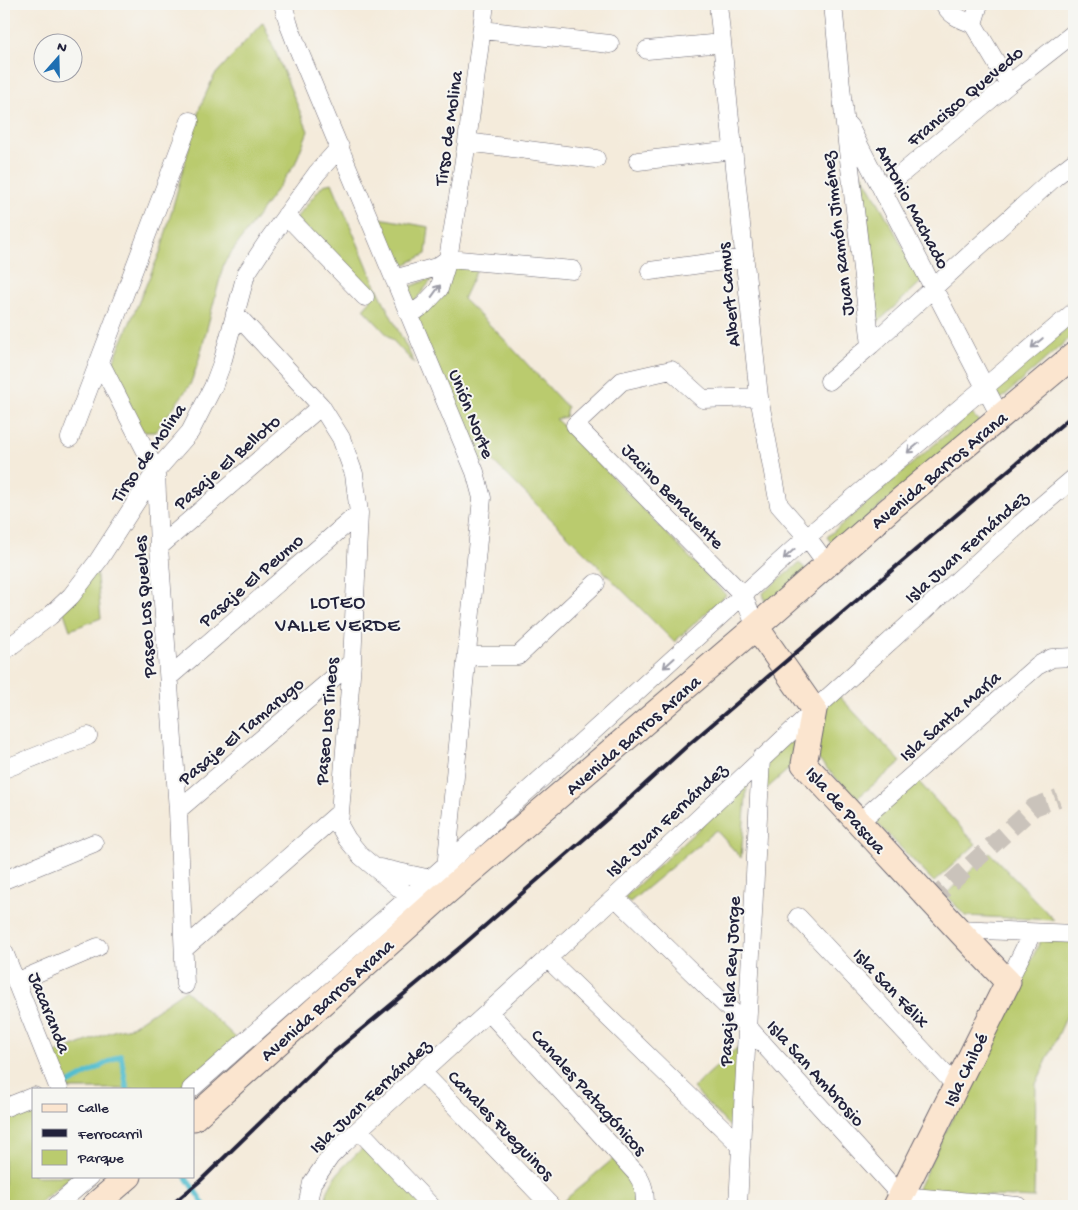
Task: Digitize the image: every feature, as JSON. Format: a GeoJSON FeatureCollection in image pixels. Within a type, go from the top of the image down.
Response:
{"type":"FeatureCollection","features":[{"type":"Feature","properties":{"kind":"main road","name":"Avenida Barros Arana"},"geometry":{"type":"LineString","coordinates":[[195,1117],[426,897],[458,869],[756,627],[827,564],[1074,354]]}},
{"type":"Feature","properties":{"kind":"main road"},"geometry":{"type":"LineString","coordinates":[[756,627],[814,710]]}},
{"type":"Feature","properties":{"kind":"main road","name":"Isla de Pascua"},"geometry":{"type":"LineString","coordinates":[[814,710],[804,764],[1008,982]]}},
{"type":"Feature","properties":{"kind":"main road","name":"Isla Chiloé"},"geometry":{"type":"LineString","coordinates":[[898,1201],[1008,982]]}},
{"type":"Feature","properties":{"kind":"main road"},"geometry":{"type":"LineString","coordinates":[[96,1189],[124,1178]]}},
{"type":"Feature","properties":{"kind":"street","name":"Unión Norte"},"geometry":{"type":"LineString","coordinates":[[284,4],[289,25],[299,51],[475,472],[482,498],[450,823],[458,869]]}},
{"type":"Feature","properties":{"kind":"street","name":"Tirso de Molina"},"geometry":{"type":"LineString","coordinates":[[410,315],[424,305],[439,289],[448,259],[467,142],[485,4]]}},
{"type":"Feature","properties":{"kind":"street","name":"Albert Camus"},"geometry":{"type":"LineString","coordinates":[[718,4],[759,397],[779,505],[807,537],[827,564]]}},
{"type":"Feature","properties":{"kind":"street","name":"Antonio Machado"},"geometry":{"type":"LineString","coordinates":[[833,4],[844,117],[1000,416]]}},
{"type":"Feature","properties":{"kind":"street"},"geometry":{"type":"LineString","coordinates":[[944,4],[950,14],[973,24],[1009,84]]}},
{"type":"Feature","properties":{"kind":"street"},"geometry":{"type":"LineString","coordinates":[[973,24],[979,4]]}},
{"type":"Feature","properties":{"kind":"street"},"geometry":{"type":"LineString","coordinates":[[482,30],[610,44]]}},
{"type":"Feature","properties":{"kind":"street","name":"Francisco Quevedo"},"geometry":{"type":"LineString","coordinates":[[882,190],[1009,84],[1074,33]]}},
{"type":"Feature","properties":{"kind":"street"},"geometry":{"type":"LineString","coordinates":[[647,50],[722,43]]}},
{"type":"Feature","properties":{"kind":"street","name":"Juan Ramón Jiménez"},"geometry":{"type":"LineString","coordinates":[[844,117],[871,345]]}},
{"type":"Feature","properties":{"kind":"street"},"geometry":{"type":"LineString","coordinates":[[70,438],[190,120]]}},
{"type":"Feature","properties":{"kind":"street"},"geometry":{"type":"LineString","coordinates":[[467,142],[596,159]]}},
{"type":"Feature","properties":{"kind":"street","name":"Tirso de Molina"},"geometry":{"type":"LineString","coordinates":[[4,651],[50,616],[71,596],[98,561],[156,471],[190,432],[202,410],[222,363],[246,274],[317,173],[340,147]]}},
{"type":"Feature","properties":{"kind":"street"},"geometry":{"type":"LineString","coordinates":[[638,161],[733,150]]}},
{"type":"Feature","properties":{"kind":"street"},"geometry":{"type":"LineString","coordinates":[[829,381],[1056,176],[1074,162]]}},
{"type":"Feature","properties":{"kind":"street"},"geometry":{"type":"LineString","coordinates":[[286,216],[365,297]]}},
{"type":"Feature","properties":{"kind":"street"},"geometry":{"type":"LineString","coordinates":[[650,271],[745,258]]}},
{"type":"Feature","properties":{"kind":"street"},"geometry":{"type":"LineString","coordinates":[[394,279],[437,267],[448,259],[573,270]]}},
{"type":"Feature","properties":{"kind":"street","name":"Avenida Barros Arana"},"geometry":{"type":"LineString","coordinates":[[458,869],[487,828],[807,537],[1074,312]]}},
{"type":"Feature","properties":{"kind":"street","name":"Paseo Los Tineos"},"geometry":{"type":"LineString","coordinates":[[235,314],[321,406],[336,430],[348,455],[355,480],[359,513],[352,662],[339,824],[347,839],[361,856],[374,866],[426,897]]}},
{"type":"Feature","properties":{"kind":"street","name":"Paseo Los Queules"},"geometry":{"type":"LineString","coordinates":[[100,362],[156,471],[159,547],[178,810],[185,985]]}},
{"type":"Feature","properties":{"kind":"street","name":"Jacino Benavente"},"geometry":{"type":"LineString","coordinates":[[743,595],[576,425],[622,382],[671,370],[703,399],[759,397]]}},
{"type":"Feature","properties":{"kind":"street","name":"Pasaje El Belloto"},"geometry":{"type":"LineString","coordinates":[[159,547],[321,406]]}},
{"type":"Feature","properties":{"kind":"street","name":"Isla Juan Fernández"},"geometry":{"type":"LineString","coordinates":[[307,1206],[312,1183],[320,1169],[344,1143],[489,1012],[761,758],[1074,478]]}},
{"type":"Feature","properties":{"kind":"street","name":"Pasaje El Peumo"},"geometry":{"type":"LineString","coordinates":[[169,677],[359,513]]}},
{"type":"Feature","properties":{"kind":"street"},"geometry":{"type":"LineString","coordinates":[[467,656],[518,656],[596,582]]}},
{"type":"Feature","properties":{"kind":"street"},"geometry":{"type":"LineString","coordinates":[[743,595],[756,627]]}},
{"type":"Feature","properties":{"kind":"street","name":"Isla Santa María"},"geometry":{"type":"LineString","coordinates":[[859,822],[1037,666],[1052,658],[1074,657]]}},
{"type":"Feature","properties":{"kind":"street","name":"Pasaje El Tamarugo"},"geometry":{"type":"LineString","coordinates":[[178,810],[352,662]]}},
{"type":"Feature","properties":{"kind":"street"},"geometry":{"type":"LineString","coordinates":[[4,769],[88,736]]}},
{"type":"Feature","properties":{"kind":"street","name":"Pasaje Isla Rey Jorge"},"geometry":{"type":"LineString","coordinates":[[738,1206],[761,758]]}},
{"type":"Feature","properties":{"kind":"street"},"geometry":{"type":"LineString","coordinates":[[184,949],[339,814]]}},
{"type":"Feature","properties":{"kind":"street"},"geometry":{"type":"LineString","coordinates":[[450,823],[473,831],[487,828]]}},
{"type":"Feature","properties":{"kind":"street"},"geometry":{"type":"LineString","coordinates":[[4,880],[94,843]]}},
{"type":"Feature","properties":{"kind":"street"},"geometry":{"type":"LineString","coordinates":[[374,866],[426,897]]}},
{"type":"Feature","properties":{"kind":"street","name":"Isla San Ambrosio"},"geometry":{"type":"LineString","coordinates":[[614,896],[747,1026],[898,1201]]}},
{"type":"Feature","properties":{"kind":"street","name":"Avenida Barros Arana"},"geometry":{"type":"LineString","coordinates":[[192,1088],[426,897]]}},
{"type":"Feature","properties":{"kind":"street","name":"Isla San Félix"},"geometry":{"type":"LineString","coordinates":[[798,917],[956,1086]]}},
{"type":"Feature","properties":{"kind":"street"},"geometry":{"type":"LineString","coordinates":[[957,929],[1074,934]]}},
{"type":"Feature","properties":{"kind":"street","name":"Isla Chiloé"},"geometry":{"type":"LineString","coordinates":[[1008,982],[1032,932]]}},
{"type":"Feature","properties":{"kind":"street"},"geometry":{"type":"LineString","coordinates":[[16,982],[98,947]]}},
{"type":"Feature","properties":{"kind":"street","name":"Jacaranda"},"geometry":{"type":"LineString","coordinates":[[4,952],[56,1088]]}},
{"type":"Feature","properties":{"kind":"street"},"geometry":{"type":"LineString","coordinates":[[547,958],[741,1146]]}},
{"type":"Feature","properties":{"kind":"street","name":"Canales Patagónicos"},"geometry":{"type":"LineString","coordinates":[[489,1012],[636,1173],[643,1182],[645,1206]]}},
{"type":"Feature","properties":{"kind":"street","name":"Canales Fueguinos"},"geometry":{"type":"LineString","coordinates":[[422,1072],[551,1206]]}},
{"type":"Feature","properties":{"kind":"street"},"geometry":{"type":"LineString","coordinates":[[4,1108],[32,1097]]}},
{"type":"Feature","properties":{"kind":"street"},"geometry":{"type":"LineString","coordinates":[[359,1130],[431,1206]]}},
{"type":"Feature","properties":{"kind":"street"},"geometry":{"type":"LineString","coordinates":[[56,1206],[96,1189]]}},
{"type":"Feature","properties":{"kind":"street"},"geometry":{"type":"LineString","coordinates":[[898,1201],[1018,1206]]}},
{"type":"Feature","properties":{"kind":"green space"},"geometry":{"type":"Polygon","coordinates":[[[263,22],[308,131],[295,164],[224,263],[198,363],[190,385],[155,432],[145,432],[139,426],[113,362],[161,250],[200,107],[214,76],[263,22]]]}},
{"type":"Feature","properties":{"kind":"green space"},"geometry":{"type":"Polygon","coordinates":[[[862,173],[922,281],[878,322],[862,173]]]}},
{"type":"Feature","properties":{"kind":"green space"},"geometry":{"type":"Polygon","coordinates":[[[332,183],[375,284],[415,364],[363,309],[371,300],[296,218],[323,185],[332,183]]]}},
{"type":"Feature","properties":{"kind":"green space"},"geometry":{"type":"Polygon","coordinates":[[[374,217],[429,227],[426,254],[404,265],[395,263],[374,217]]]}},
{"type":"Feature","properties":{"kind":"green space"},"geometry":{"type":"Polygon","coordinates":[[[457,263],[478,267],[463,299],[502,337],[567,407],[565,417],[556,419],[726,595],[674,642],[488,456],[488,463],[476,462],[417,319],[457,263]]]}},
{"type":"Feature","properties":{"kind":"green space"},"geometry":{"type":"Polygon","coordinates":[[[434,277],[414,302],[407,288],[434,277]]]}},
{"type":"Feature","properties":{"kind":"green space"},"geometry":{"type":"Polygon","coordinates":[[[1074,322],[1074,334],[1001,399],[993,389],[1074,322]]]}},
{"type":"Feature","properties":{"kind":"green space"},"geometry":{"type":"Polygon","coordinates":[[[971,413],[979,421],[834,546],[827,537],[971,413]]]}},
{"type":"Feature","properties":{"kind":"green space"},"geometry":{"type":"Polygon","coordinates":[[[799,563],[807,570],[766,605],[763,593],[799,563]]]}},
{"type":"Feature","properties":{"kind":"green space"},"geometry":{"type":"Polygon","coordinates":[[[96,568],[101,618],[70,630],[63,610],[96,568]]]}},
{"type":"Feature","properties":{"kind":"green space"},"geometry":{"type":"Polygon","coordinates":[[[838,695],[901,762],[856,799],[817,758],[817,712],[838,695]]]}},
{"type":"Feature","properties":{"kind":"green space"},"geometry":{"type":"Polygon","coordinates":[[[794,738],[801,740],[802,757],[762,793],[768,759],[794,738]]]}},
{"type":"Feature","properties":{"kind":"green space"},"geometry":{"type":"Polygon","coordinates":[[[917,780],[976,844],[934,882],[872,818],[917,780]]]}},
{"type":"Feature","properties":{"kind":"green space"},"geometry":{"type":"Polygon","coordinates":[[[747,784],[741,858],[716,830],[630,902],[624,898],[747,784]]]}},
{"type":"Feature","properties":{"kind":"green space"},"geometry":{"type":"Polygon","coordinates":[[[990,853],[1054,920],[965,916],[946,894],[990,853]]]}},
{"type":"Feature","properties":{"kind":"green space"},"geometry":{"type":"Polygon","coordinates":[[[1041,940],[1074,942],[1074,1000],[1036,1084],[1034,1198],[916,1192],[1041,940]]]}},
{"type":"Feature","properties":{"kind":"green space"},"geometry":{"type":"Polygon","coordinates":[[[185,990],[236,1038],[178,1088],[69,1088],[54,1054],[116,1030],[131,1027],[185,990]]]}},
{"type":"Feature","properties":{"kind":"green space"},"geometry":{"type":"Polygon","coordinates":[[[738,1047],[736,1124],[731,1128],[693,1088],[738,1047]]]}},
{"type":"Feature","properties":{"kind":"green space"},"geometry":{"type":"Polygon","coordinates":[[[32,1108],[32,1178],[70,1178],[35,1206],[9,1206],[4,1195],[4,1120],[32,1108]]]}},
{"type":"Feature","properties":{"kind":"green space"},"geometry":{"type":"Polygon","coordinates":[[[364,1147],[427,1206],[325,1206],[326,1197],[333,1180],[344,1166],[364,1147]]]}},
{"type":"Feature","properties":{"kind":"green space"},"geometry":{"type":"Polygon","coordinates":[[[613,1159],[631,1187],[634,1206],[561,1206],[560,1204],[613,1159]]]}},
{"type":"Feature","properties":{"kind":"waterway"},"geometry":{"type":"LineString","coordinates":[[62,1086],[121,1055],[127,1088]]}},
{"type":"Feature","properties":{"kind":"waterway"},"geometry":{"type":"LineString","coordinates":[[186,1178],[205,1206]]}},
{"type":"Feature","properties":{"kind":"tunnel"},"geometry":{"type":"LineString","coordinates":[[931,901],[1034,807],[1058,798]]}},
{"type":"Feature","properties":{"kind":"railway"},"geometry":{"type":"LineString","coordinates":[[170,1206],[200,1181],[327,1058],[463,945],[687,746],[1074,414]]}},
{"type":"Feature","properties":{"kind":"district","name":"LOTEO VALLE VERDE"},"geometry":{"type":"Point","coordinates":[338,612]}}]}
